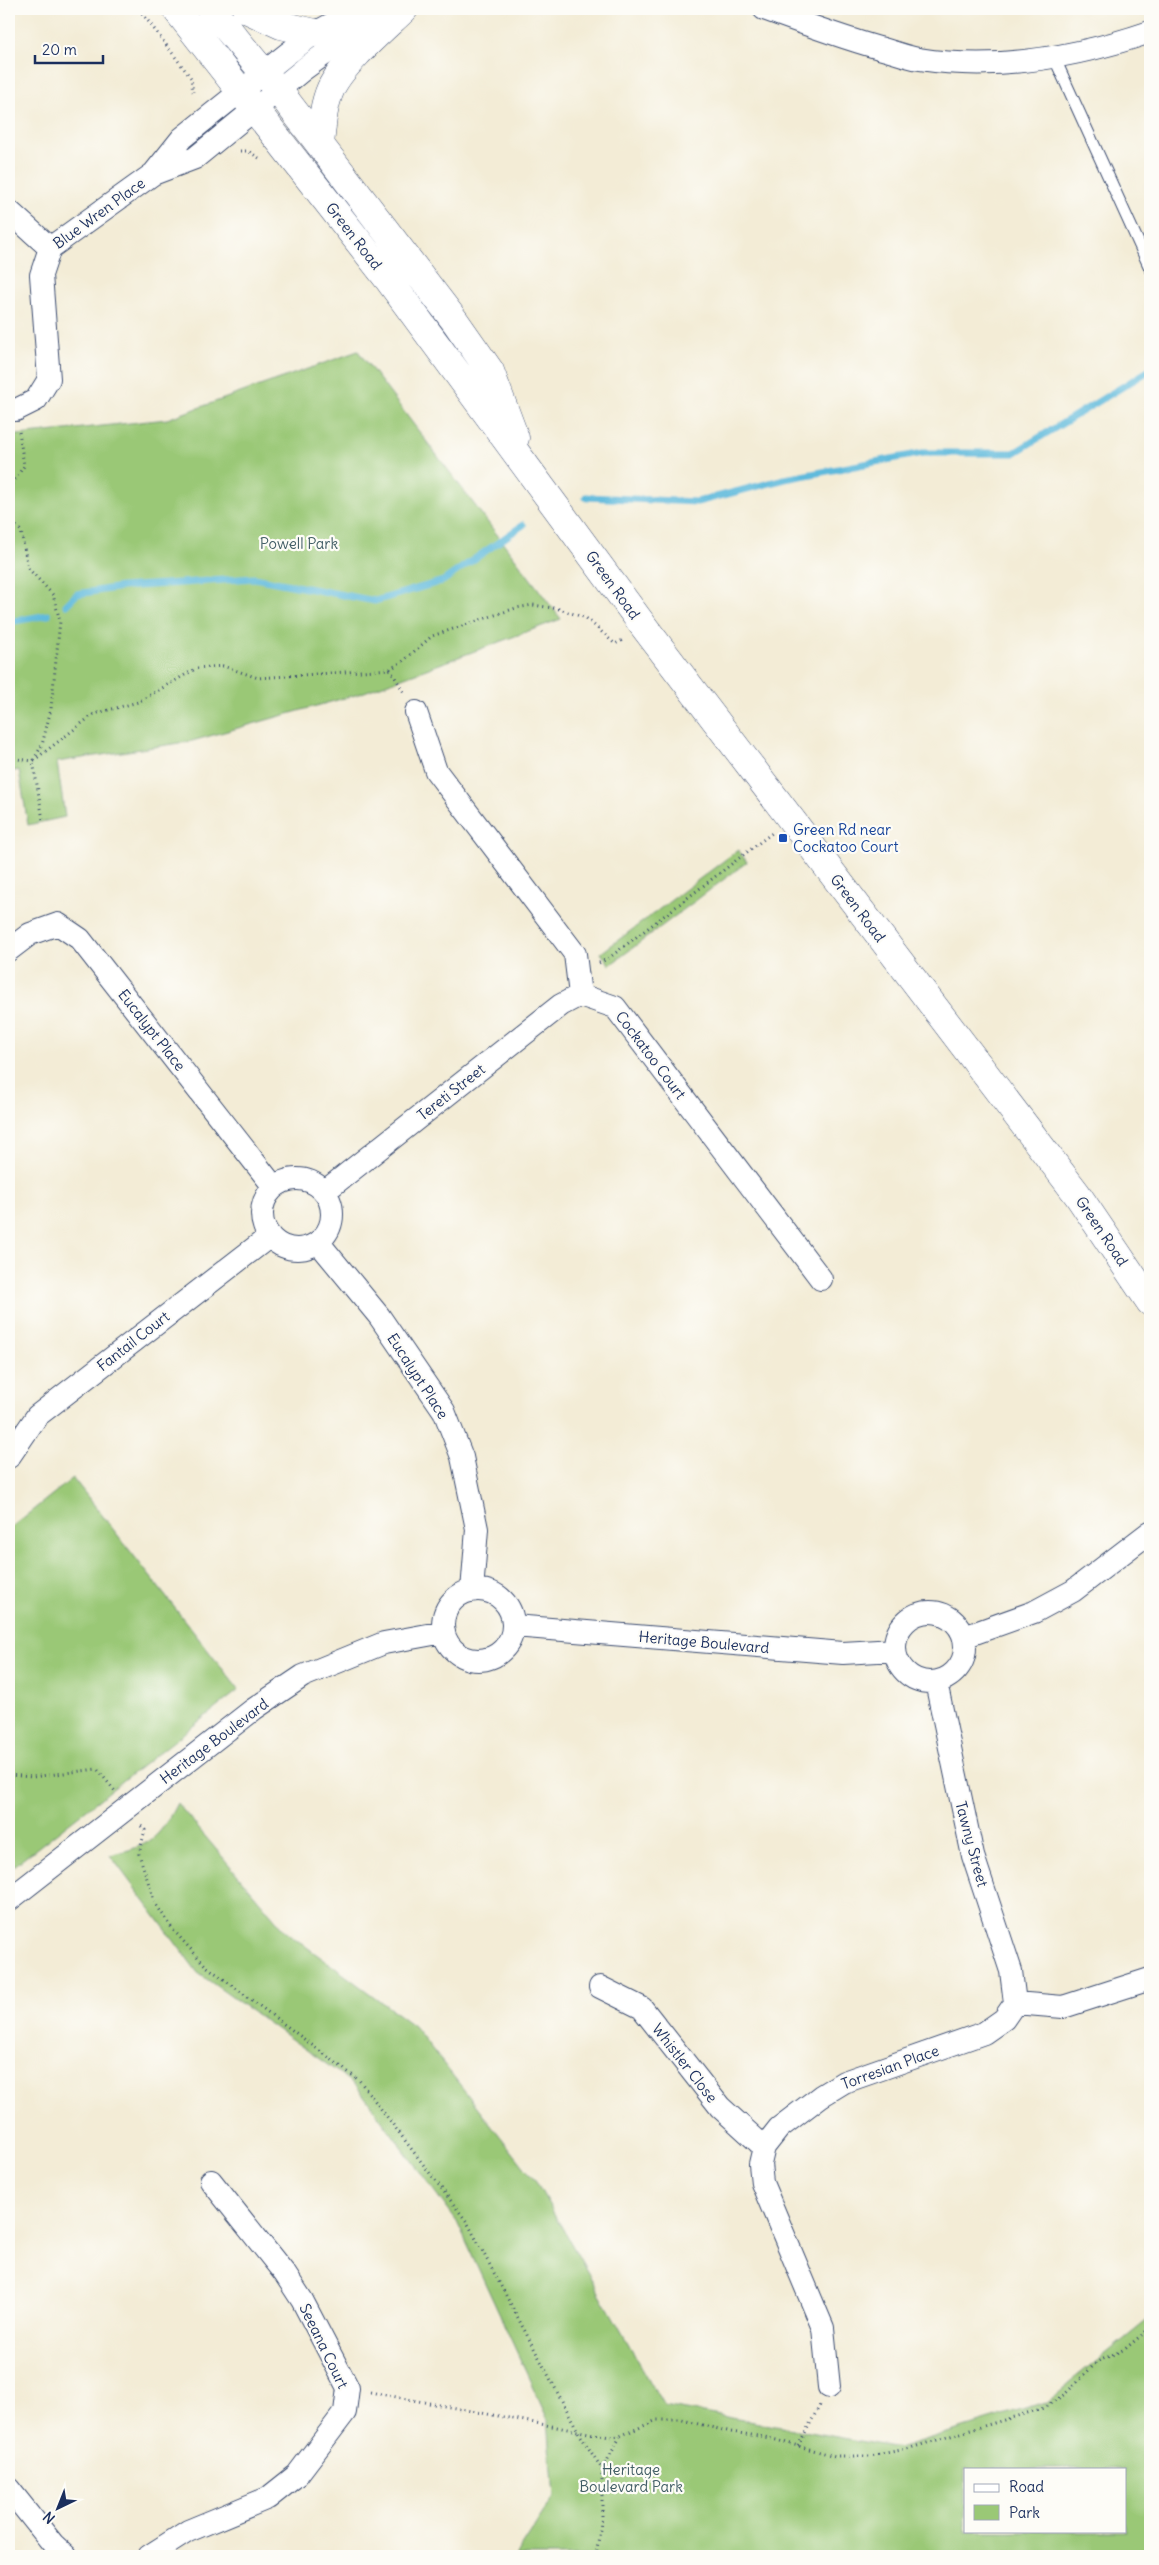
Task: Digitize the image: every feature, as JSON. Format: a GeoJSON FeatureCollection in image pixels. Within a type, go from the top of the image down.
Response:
{"type":"FeatureCollection","features":[{"type":"Feature","properties":{"kind":"street","name":"Green Road"},"geometry":{"type":"LineString","coordinates":[[176,9],[388,279],[645,628],[1077,1194],[1150,1302]]}},
{"type":"Feature","properties":{"kind":"street","name":"Green Road"},"geometry":{"type":"LineString","coordinates":[[211,9],[320,144],[455,321],[490,371],[527,467]]}},
{"type":"Feature","properties":{"kind":"street"},"geometry":{"type":"LineString","coordinates":[[246,9],[281,25],[315,33]]}},
{"type":"Feature","properties":{"kind":"street"},"geometry":{"type":"LineString","coordinates":[[271,81],[356,31],[387,9]]}},
{"type":"Feature","properties":{"kind":"street"},"geometry":{"type":"LineString","coordinates":[[271,81],[315,33],[348,15],[387,9]]}},
{"type":"Feature","properties":{"kind":"street"},"geometry":{"type":"LineString","coordinates":[[320,144],[324,109],[332,87],[387,9]]}},
{"type":"Feature","properties":{"kind":"street"},"geometry":{"type":"LineString","coordinates":[[764,9],[836,35],[919,59],[987,63],[1054,58],[1104,47],[1150,32]]}},
{"type":"Feature","properties":{"kind":"street","name":"Blue Wren Place"},"geometry":{"type":"LineString","coordinates":[[12,410],[36,400],[49,379],[41,275],[50,248],[153,174],[195,158],[248,100],[271,81]]}},
{"type":"Feature","properties":{"kind":"street"},"geometry":{"type":"LineString","coordinates":[[9,211],[50,248]]}},
{"type":"Feature","properties":{"kind":"street"},"geometry":{"type":"LineString","coordinates":[[416,712],[436,771],[575,954],[580,995]]}},
{"type":"Feature","properties":{"kind":"street","name":"Eucalypt Place"},"geometry":{"type":"LineString","coordinates":[[9,950],[30,934],[58,924],[80,939],[274,1187]]}},
{"type":"Feature","properties":{"kind":"street","name":"Tereti Street"},"geometry":{"type":"LineString","coordinates":[[324,1192],[561,1005],[580,995]]}},
{"type":"Feature","properties":{"kind":"street","name":"Cockatoo Court"},"geometry":{"type":"LineString","coordinates":[[580,995],[615,1007],[821,1279]]}},
{"type":"Feature","properties":{"kind":"street"},"geometry":{"type":"LineString","coordinates":[[305,1180],[315,1184],[324,1192],[330,1203],[332,1215],[330,1227],[318,1242],[302,1249],[290,1248],[279,1244],[270,1236],[262,1216],[262,1205],[274,1187],[284,1181],[305,1180]]}},
{"type":"Feature","properties":{"kind":"street","name":"Fantail Court"},"geometry":{"type":"LineString","coordinates":[[9,1457],[36,1416],[270,1236]]}},
{"type":"Feature","properties":{"kind":"street","name":"Eucalypt Place"},"geometry":{"type":"LineString","coordinates":[[318,1242],[379,1316],[444,1411],[462,1457],[477,1529],[472,1591]]}},
{"type":"Feature","properties":{"kind":"street"},"geometry":{"type":"LineString","coordinates":[[964,1637],[1034,1612],[1073,1591],[1150,1532]]}},
{"type":"Feature","properties":{"kind":"street"},"geometry":{"type":"LineString","coordinates":[[472,1591],[494,1593],[503,1600],[510,1610],[514,1626],[511,1638],[499,1653],[489,1658],[477,1660],[465,1658],[455,1651],[448,1642],[444,1632],[446,1610],[461,1594],[472,1591]]}},
{"type":"Feature","properties":{"kind":"street"},"geometry":{"type":"LineString","coordinates":[[928,1612],[949,1618],[958,1626],[964,1637],[963,1660],[947,1678],[936,1682],[924,1682],[912,1678],[903,1670],[895,1650],[896,1639],[904,1624],[917,1615],[928,1612]]}},
{"type":"Feature","properties":{"kind":"street","name":"Heritage Boulevard"},"geometry":{"type":"LineString","coordinates":[[514,1626],[843,1653],[895,1650]]}},
{"type":"Feature","properties":{"kind":"street","name":"Heritage Boulevard"},"geometry":{"type":"LineString","coordinates":[[9,1900],[254,1709],[303,1676],[384,1643],[444,1632]]}},
{"type":"Feature","properties":{"kind":"street","name":"Tawny Street"},"geometry":{"type":"LineString","coordinates":[[936,1682],[972,1856],[1011,1971],[1015,2003]]}},
{"type":"Feature","properties":{"kind":"street"},"geometry":{"type":"LineString","coordinates":[[1015,2003],[1063,2007],[1150,1979]]}},
{"type":"Feature","properties":{"kind":"street","name":"Whistler Close"},"geometry":{"type":"LineString","coordinates":[[600,1987],[642,2008],[720,2108],[764,2147]]}},
{"type":"Feature","properties":{"kind":"street","name":"Torresian Place"},"geometry":{"type":"LineString","coordinates":[[764,2147],[779,2128],[844,2082],[984,2033],[1004,2019],[1015,2003]]}},
{"type":"Feature","properties":{"kind":"street"},"geometry":{"type":"LineString","coordinates":[[764,2147],[760,2164],[762,2183],[823,2328],[829,2387]]}},
{"type":"Feature","properties":{"kind":"street","name":"Seeana Court"},"geometry":{"type":"LineString","coordinates":[[149,2556],[188,2531],[268,2498],[297,2475],[345,2412],[348,2388],[302,2300],[211,2181]]}},
{"type":"Feature","properties":{"kind":"street"},"geometry":{"type":"LineString","coordinates":[[9,2489],[52,2544],[66,2556]]}},
{"type":"Feature","properties":{"kind":"lane"},"geometry":{"type":"LineString","coordinates":[[1054,58],[1150,268]]}},
{"type":"Feature","properties":{"kind":"path"},"geometry":{"type":"LineString","coordinates":[[139,9],[190,78],[193,92]]}},
{"type":"Feature","properties":{"kind":"path"},"geometry":{"type":"LineString","coordinates":[[231,155],[248,151],[264,162]]}},
{"type":"Feature","properties":{"kind":"path"},"geometry":{"type":"LineString","coordinates":[[9,488],[24,466],[12,410]]}},
{"type":"Feature","properties":{"kind":"path"},"geometry":{"type":"LineString","coordinates":[[9,519],[21,531],[28,568],[53,595],[60,621],[51,708],[42,745],[33,761],[43,820]]}},
{"type":"Feature","properties":{"kind":"path"},"geometry":{"type":"LineString","coordinates":[[9,758],[33,761],[94,714],[138,702],[197,668],[223,666],[258,678],[390,670],[432,636],[516,608],[533,605],[559,609],[586,618],[615,644],[645,628]]}},
{"type":"Feature","properties":{"kind":"path"},"geometry":{"type":"LineString","coordinates":[[390,670],[416,712]]}},
{"type":"Feature","properties":{"kind":"path"},"geometry":{"type":"LineString","coordinates":[[577,968],[595,965],[609,958],[790,819]]}},
{"type":"Feature","properties":{"kind":"path"},"geometry":{"type":"LineString","coordinates":[[9,1775],[32,1777],[97,1769],[145,1830],[139,1854],[155,1903],[174,1931],[206,1966],[359,2080],[467,2222],[579,2433],[602,2469]]}},
{"type":"Feature","properties":{"kind":"path"},"geometry":{"type":"LineString","coordinates":[[348,2388],[579,2433],[620,2436],[658,2420],[682,2420],[835,2456],[870,2456],[907,2450],[1044,2408],[1065,2394],[1097,2362],[1125,2349],[1150,2328]]}},
{"type":"Feature","properties":{"kind":"path"},"geometry":{"type":"LineString","coordinates":[[798,2446],[829,2387]]}},
{"type":"Feature","properties":{"kind":"path"},"geometry":{"type":"LineString","coordinates":[[596,2556],[602,2516],[602,2469],[620,2436]]}},
{"type":"Feature","properties":{"kind":"green space","name":"Powell Park"},"geometry":{"type":"Polygon","coordinates":[[[358,351],[561,619],[359,694],[192,741],[57,762],[65,817],[28,825],[19,770],[9,772],[9,436],[167,419],[358,351]]]}},
{"type":"Feature","properties":{"kind":"green space"},"geometry":{"type":"Polygon","coordinates":[[[738,850],[747,862],[610,965],[601,953],[738,850]]]}},
{"type":"Feature","properties":{"kind":"green space"},"geometry":{"type":"Polygon","coordinates":[[[73,1478],[239,1690],[9,1870],[9,1529],[73,1478]]]}},
{"type":"Feature","properties":{"kind":"green space","name":"Heritage Boulevard Park"},"geometry":{"type":"Polygon","coordinates":[[[177,1803],[285,1931],[414,2026],[536,2182],[664,2406],[898,2448],[1045,2403],[1150,2318],[1150,2556],[516,2556],[554,2497],[548,2420],[457,2222],[356,2085],[198,1973],[110,1855],[144,1844],[152,1839],[164,1825],[177,1803]]]}},
{"type":"Feature","properties":{"kind":"waterway"},"geometry":{"type":"LineString","coordinates":[[586,497],[697,502],[785,479],[923,453],[1014,453],[1150,370]]}},
{"type":"Feature","properties":{"kind":"waterway"},"geometry":{"type":"LineString","coordinates":[[66,605],[77,594],[122,587],[254,578],[375,601],[443,581],[523,525]]}},
{"type":"Feature","properties":{"kind":"waterway"},"geometry":{"type":"LineString","coordinates":[[9,622],[48,615]]}},
{"type":"Feature","properties":{"kind":"place","name":"Green Rd near Cockatoo Court"},"geometry":{"type":"Point","coordinates":[783,838]}}]}
